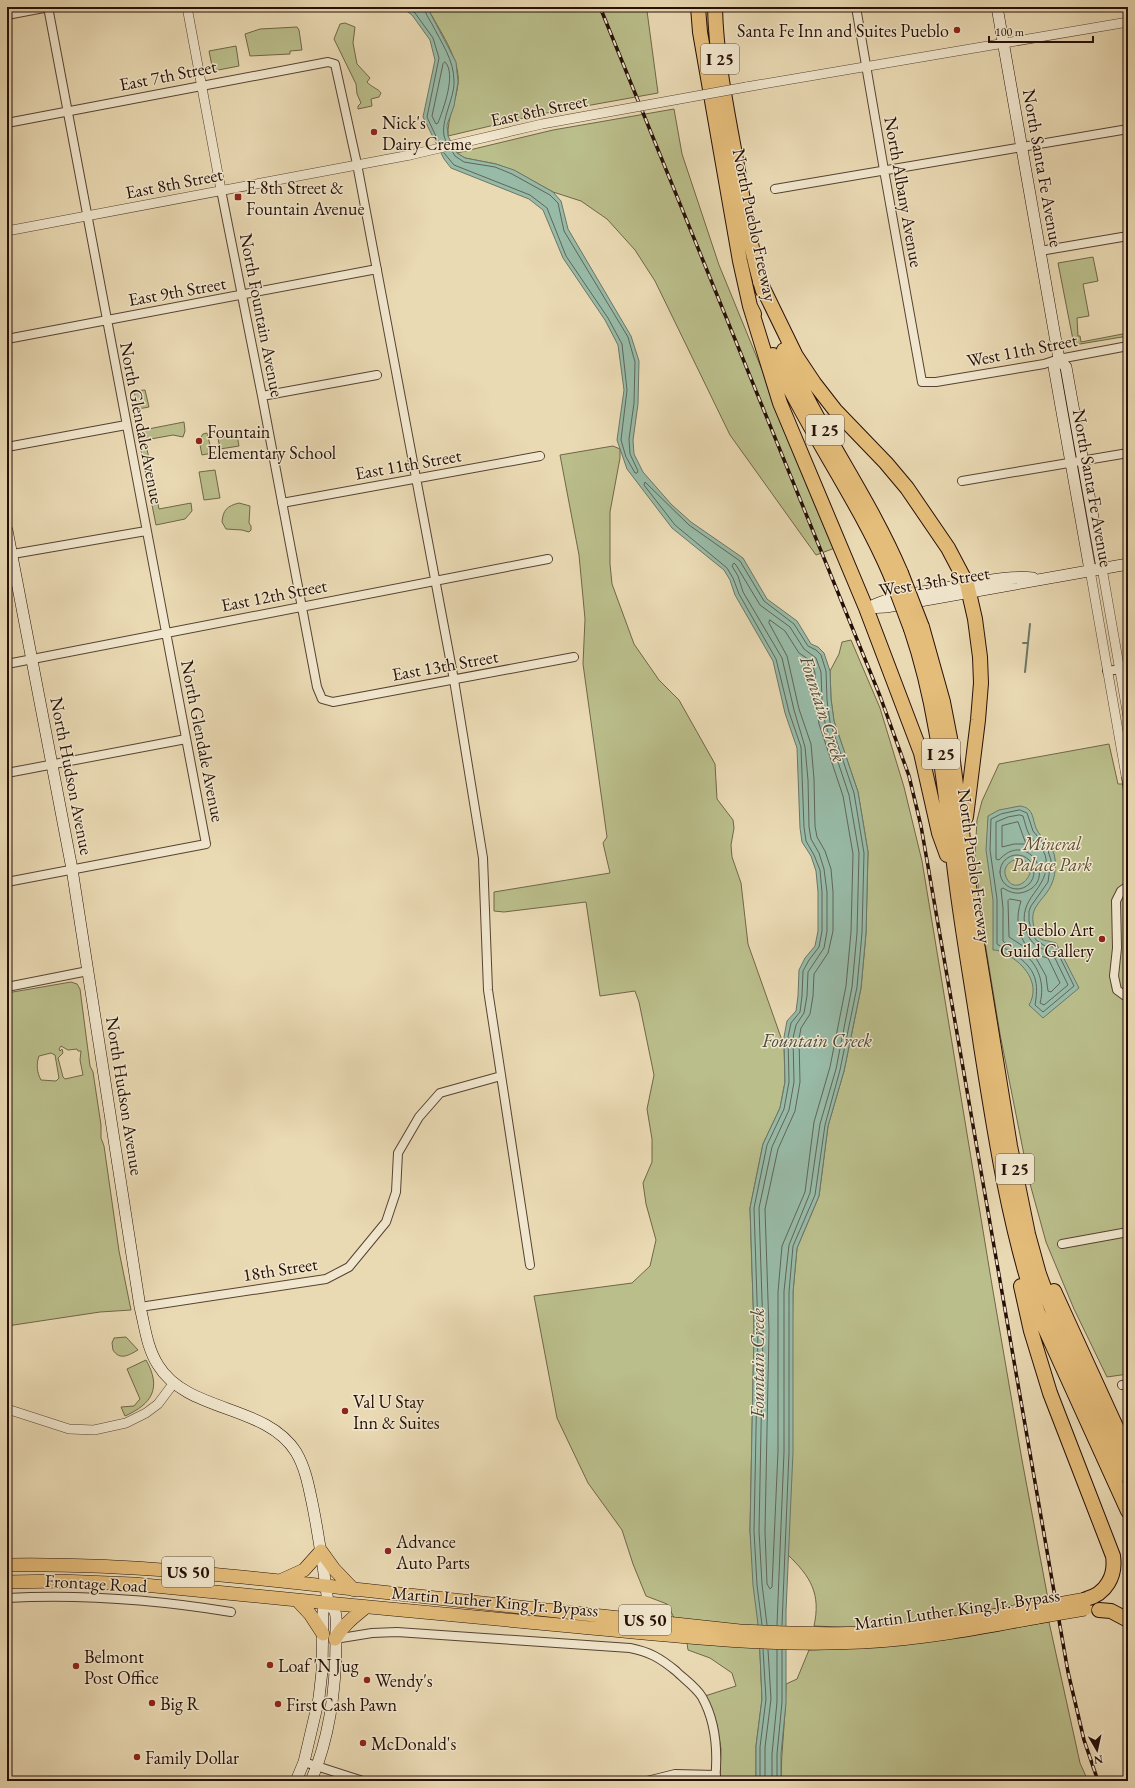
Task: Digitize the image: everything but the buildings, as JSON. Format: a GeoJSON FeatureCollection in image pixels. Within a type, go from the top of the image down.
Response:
{"type":"FeatureCollection","features":[{"type":"Feature","properties":{"kind":"highway","name":"North Pueblo Freeway"},"geometry":{"type":"LineString","coordinates":[[698,7],[700,32],[740,261],[750,306],[796,402],[896,575]]}},
{"type":"Feature","properties":{"kind":"highway","name":"North Pueblo Freeway"},"geometry":{"type":"LineString","coordinates":[[715,7],[719,54],[727,110],[753,253],[760,282],[777,332],[791,366],[875,516],[943,702],[950,738],[974,926],[1012,1152],[1028,1234],[1054,1315],[1128,1478]]}},
{"type":"Feature","properties":{"kind":"highway"},"geometry":{"type":"LineString","coordinates":[[760,282],[796,356],[814,383],[835,410],[886,463],[907,488],[948,548],[969,588],[980,657],[981,683],[964,842]]}},
{"type":"Feature","properties":{"kind":"highway"},"geometry":{"type":"LineString","coordinates":[[750,306],[780,403],[866,608],[921,753],[939,833],[956,882]]}},
{"type":"Feature","properties":{"kind":"highway","name":"North Pueblo Freeway"},"geometry":{"type":"LineString","coordinates":[[916,628],[936,724],[956,882],[988,1088],[1013,1224],[1038,1313],[1128,1511]]}},
{"type":"Feature","properties":{"kind":"highway"},"geometry":{"type":"LineString","coordinates":[[1013,1224],[1022,1289],[1038,1358],[1113,1556],[1114,1571],[1109,1584],[1096,1595],[1090,1606]]}},
{"type":"Feature","properties":{"kind":"highway"},"geometry":{"type":"LineString","coordinates":[[1028,1234],[1044,1261],[1054,1290],[1128,1453]]}},
{"type":"Feature","properties":{"kind":"highway"},"geometry":{"type":"LineString","coordinates":[[281,1581],[304,1570],[321,1551],[334,1569],[354,1590]]}},
{"type":"Feature","properties":{"kind":"highway","name":"Martin Luther King Jr. Bypass"},"geometry":{"type":"LineString","coordinates":[[7,1565],[58,1564],[128,1566],[326,1586],[740,1636]]}},
{"type":"Feature","properties":{"kind":"highway","name":"Martin Luther King Jr. Bypass"},"geometry":{"type":"LineString","coordinates":[[7,1582],[60,1581],[134,1584],[328,1602],[366,1607],[740,1636],[791,1634],[863,1638],[948,1623],[1090,1606]]}},
{"type":"Feature","properties":{"kind":"highway"},"geometry":{"type":"LineString","coordinates":[[297,1600],[310,1614],[323,1634]]}},
{"type":"Feature","properties":{"kind":"highway","name":"US 50"},"geometry":{"type":"LineString","coordinates":[[1090,1606],[1111,1612],[1128,1620]]}},
{"type":"Feature","properties":{"kind":"highway"},"geometry":{"type":"LineString","coordinates":[[336,1639],[340,1629],[366,1607]]}},
{"type":"Feature","properties":{"kind":"main road","name":"North Santa Fe Avenue"},"geometry":{"type":"LineString","coordinates":[[997,7],[1060,359],[1066,367],[1084,460],[1102,568]]}},
{"type":"Feature","properties":{"kind":"main road","name":"North Santa Fe Avenue"},"geometry":{"type":"LineString","coordinates":[[1060,359],[1054,367],[1090,570]]}},
{"type":"Feature","properties":{"kind":"main road","name":"North Hudson Avenue"},"geometry":{"type":"LineString","coordinates":[[7,530],[9,555],[32,659],[72,869],[140,1307],[149,1346],[158,1366],[173,1384],[196,1397],[251,1418],[268,1427],[296,1451],[305,1471],[308,1484],[321,1551],[328,1602]]}},
{"type":"Feature","properties":{"kind":"main road","name":"West 13th Street"},"geometry":{"type":"LineString","coordinates":[[866,608],[886,607],[969,588],[1018,584],[1042,578],[1128,564]]}},
{"type":"Feature","properties":{"kind":"main road"},"geometry":{"type":"LineString","coordinates":[[296,1781],[304,1762],[321,1686],[323,1611],[328,1602],[335,1612],[336,1677],[330,1716],[317,1766],[311,1781]]}},
{"type":"Feature","properties":{"kind":"street"},"geometry":{"type":"LineString","coordinates":[[7,15],[48,7]]}},
{"type":"Feature","properties":{"kind":"street","name":"North Glendale Avenue"},"geometry":{"type":"LineString","coordinates":[[48,7],[206,844],[72,869]]}},
{"type":"Feature","properties":{"kind":"street","name":"North Fountain Avenue"},"geometry":{"type":"LineString","coordinates":[[187,7],[302,606],[316,687],[322,700]]}},
{"type":"Feature","properties":{"kind":"street","name":"North Albany Avenue"},"geometry":{"type":"LineString","coordinates":[[856,7],[922,382]]}},
{"type":"Feature","properties":{"kind":"street","name":"East 8th Street"},"geometry":{"type":"LineString","coordinates":[[7,231],[410,155],[542,124],[866,66],[1128,22]]}},
{"type":"Feature","properties":{"kind":"street","name":"East 7th Street"},"geometry":{"type":"LineString","coordinates":[[7,123],[328,62],[335,64],[357,164]]}},
{"type":"Feature","properties":{"kind":"street"},"geometry":{"type":"LineString","coordinates":[[775,189],[1128,129]]}},
{"type":"Feature","properties":{"kind":"street"},"geometry":{"type":"LineString","coordinates":[[357,164],[434,581],[454,680],[483,858],[488,990],[530,1265]]}},
{"type":"Feature","properties":{"kind":"street"},"geometry":{"type":"LineString","coordinates":[[1040,251],[1128,236]]}},
{"type":"Feature","properties":{"kind":"street","name":"East 9th Street"},"geometry":{"type":"LineString","coordinates":[[7,339],[242,296],[377,269]]}},
{"type":"Feature","properties":{"kind":"street","name":"West 11th Street"},"geometry":{"type":"LineString","coordinates":[[922,382],[936,382],[1025,368],[1060,359],[1128,346]]}},
{"type":"Feature","properties":{"kind":"street"},"geometry":{"type":"LineString","coordinates":[[262,396],[377,375]]}},
{"type":"Feature","properties":{"kind":"street"},"geometry":{"type":"LineString","coordinates":[[7,447],[126,425]]}},
{"type":"Feature","properties":{"kind":"street"},"geometry":{"type":"LineString","coordinates":[[962,481],[1128,453]]}},
{"type":"Feature","properties":{"kind":"street","name":"East 11th Street"},"geometry":{"type":"LineString","coordinates":[[282,503],[540,456]]}},
{"type":"Feature","properties":{"kind":"street"},"geometry":{"type":"LineString","coordinates":[[9,555],[146,531]]}},
{"type":"Feature","properties":{"kind":"street","name":"East 12th Street"},"geometry":{"type":"LineString","coordinates":[[7,664],[548,559]]}},
{"type":"Feature","properties":{"kind":"street","name":"North Santa Fe Avenue"},"geometry":{"type":"LineString","coordinates":[[1102,568],[1124,668],[1128,717]]}},
{"type":"Feature","properties":{"kind":"street","name":"North Santa Fe Avenue"},"geometry":{"type":"LineString","coordinates":[[1090,570],[1107,671],[1127,775],[1128,790]]}},
{"type":"Feature","properties":{"kind":"street","name":"East 13th Street"},"geometry":{"type":"LineString","coordinates":[[322,700],[333,702],[574,657]]}},
{"type":"Feature","properties":{"kind":"street"},"geometry":{"type":"LineString","coordinates":[[1107,671],[1124,668]]}},
{"type":"Feature","properties":{"kind":"street"},"geometry":{"type":"LineString","coordinates":[[7,773],[186,739]]}},
{"type":"Feature","properties":{"kind":"street"},"geometry":{"type":"LineString","coordinates":[[7,882],[72,869]]}},
{"type":"Feature","properties":{"kind":"street"},"geometry":{"type":"LineString","coordinates":[[1127,998],[1117,990],[1114,976],[1117,948],[1116,901],[1121,891],[1128,886]]}},
{"type":"Feature","properties":{"kind":"street"},"geometry":{"type":"LineString","coordinates":[[7,988],[88,971]]}},
{"type":"Feature","properties":{"kind":"street","name":"18th Street"},"geometry":{"type":"LineString","coordinates":[[140,1307],[326,1279],[349,1266],[386,1222],[396,1192],[398,1153],[419,1116],[440,1094],[501,1076]]}},
{"type":"Feature","properties":{"kind":"street"},"geometry":{"type":"LineString","coordinates":[[1062,1244],[1128,1232]]}},
{"type":"Feature","properties":{"kind":"street"},"geometry":{"type":"LineString","coordinates":[[7,1409],[69,1429],[88,1431],[111,1428],[126,1423],[146,1413],[158,1404],[173,1384]]}},
{"type":"Feature","properties":{"kind":"street","name":"Frontage Road"},"geometry":{"type":"LineString","coordinates":[[7,1598],[79,1596],[112,1598],[230,1612]]}},
{"type":"Feature","properties":{"kind":"street"},"geometry":{"type":"LineString","coordinates":[[336,1639],[372,1632],[396,1632],[630,1648],[647,1651],[662,1660],[689,1683],[701,1697],[711,1723],[716,1746],[715,1778],[675,1774],[647,1781]]}},
{"type":"Feature","properties":{"kind":"street"},"geometry":{"type":"LineString","coordinates":[[304,1762],[362,1781]]}},
{"type":"Feature","properties":{"kind":"green space"},"geometry":{"type":"Polygon","coordinates":[[[427,7],[628,7],[647,11],[658,93],[541,114],[448,136],[449,123],[457,91],[458,75],[448,44],[427,7]]]}},
{"type":"Feature","properties":{"kind":"green space"},"geometry":{"type":"Polygon","coordinates":[[[345,23],[355,27],[353,43],[357,64],[370,78],[367,82],[381,93],[379,97],[371,99],[372,106],[358,109],[358,106],[361,103],[357,94],[356,84],[334,39],[340,24],[345,23]]]}},
{"type":"Feature","properties":{"kind":"green space"},"geometry":{"type":"Polygon","coordinates":[[[297,27],[299,30],[302,50],[290,51],[290,54],[250,56],[245,34],[260,29],[297,27]]]}},
{"type":"Feature","properties":{"kind":"green space"},"geometry":{"type":"Polygon","coordinates":[[[236,46],[239,66],[213,71],[209,51],[236,46]]]}},
{"type":"Feature","properties":{"kind":"green space"},"geometry":{"type":"Polygon","coordinates":[[[674,109],[682,154],[719,265],[835,548],[816,555],[730,435],[655,281],[635,250],[607,219],[581,201],[553,192],[517,172],[496,164],[465,158],[457,153],[553,130],[674,109]]]}},
{"type":"Feature","properties":{"kind":"green space"},"geometry":{"type":"Polygon","coordinates":[[[1093,257],[1098,281],[1083,284],[1089,316],[1077,318],[1078,336],[1080,336],[1081,342],[1128,333],[1128,336],[1074,345],[1058,263],[1093,257]]]}},
{"type":"Feature","properties":{"kind":"green space"},"geometry":{"type":"Polygon","coordinates":[[[145,390],[149,407],[138,409],[134,391],[145,390]]]}},
{"type":"Feature","properties":{"kind":"green space"},"geometry":{"type":"Polygon","coordinates":[[[184,422],[185,431],[183,437],[173,435],[140,441],[138,431],[184,422]]]}},
{"type":"Feature","properties":{"kind":"green space"},"geometry":{"type":"Polygon","coordinates":[[[207,433],[212,453],[202,455],[199,440],[203,434],[207,433]]]}},
{"type":"Feature","properties":{"kind":"green space"},"geometry":{"type":"Polygon","coordinates":[[[237,435],[239,446],[220,449],[218,438],[237,435]]]}},
{"type":"Feature","properties":{"kind":"green space"},"geometry":{"type":"Polygon","coordinates":[[[613,446],[620,449],[620,458],[610,512],[610,564],[612,584],[634,644],[659,680],[679,700],[715,764],[717,799],[733,820],[734,828],[731,845],[732,857],[741,883],[748,944],[784,1046],[785,1082],[780,1108],[763,1144],[750,1208],[754,1330],[750,1531],[759,1632],[762,1699],[756,1746],[756,1781],[720,1781],[721,1749],[717,1725],[705,1696],[736,1686],[732,1673],[710,1658],[688,1650],[687,1643],[667,1604],[646,1596],[633,1564],[622,1530],[588,1483],[557,1418],[534,1296],[632,1283],[650,1266],[656,1240],[646,1204],[643,1183],[652,1162],[652,1139],[647,1109],[654,1075],[639,1002],[635,991],[600,996],[586,902],[504,912],[494,911],[494,892],[610,873],[603,843],[607,837],[583,664],[585,619],[579,555],[560,455],[613,446]]]}},
{"type":"Feature","properties":{"kind":"green space"},"geometry":{"type":"Polygon","coordinates":[[[147,449],[159,509],[191,503],[192,511],[185,519],[156,525],[141,450],[147,449]]]}},
{"type":"Feature","properties":{"kind":"green space"},"geometry":{"type":"Polygon","coordinates":[[[215,470],[220,498],[204,500],[199,472],[215,470]]]}},
{"type":"Feature","properties":{"kind":"green space"},"geometry":{"type":"Polygon","coordinates":[[[239,503],[250,506],[249,523],[251,530],[249,532],[226,529],[222,522],[223,514],[226,509],[239,503]]]}},
{"type":"Feature","properties":{"kind":"green space"},"geometry":{"type":"Polygon","coordinates":[[[851,640],[880,708],[904,787],[922,861],[993,1291],[1048,1599],[935,1620],[862,1628],[814,1626],[816,1615],[815,1595],[803,1571],[788,1555],[793,1292],[797,1248],[819,1196],[828,1126],[844,1071],[861,988],[866,933],[868,852],[858,792],[834,721],[831,699],[830,671],[839,654],[842,642],[851,640]]]}},
{"type":"Feature","properties":{"kind":"green space","name":"Mineral Palace Park"},"geometry":{"type":"Polygon","coordinates":[[[1109,744],[1118,784],[1128,784],[1128,1374],[1107,1377],[1074,1309],[1046,1242],[1029,1180],[1000,1034],[982,924],[975,855],[977,820],[982,801],[999,764],[1109,744]]]}},
{"type":"Feature","properties":{"kind":"green space"},"geometry":{"type":"Polygon","coordinates":[[[71,982],[77,984],[80,989],[90,1066],[93,1072],[101,1125],[101,1138],[104,1146],[119,1251],[131,1310],[100,1312],[7,1326],[7,993],[71,982]],[[61,1046],[59,1049],[60,1051],[62,1049],[63,1053],[58,1058],[63,1077],[65,1079],[83,1075],[80,1060],[81,1051],[78,1051],[77,1049],[68,1050],[61,1046]],[[51,1053],[39,1056],[37,1068],[41,1080],[56,1081],[59,1078],[55,1055],[51,1053]]]}},
{"type":"Feature","properties":{"kind":"green space"},"geometry":{"type":"Polygon","coordinates":[[[126,1337],[138,1350],[131,1354],[122,1356],[113,1350],[112,1343],[114,1338],[126,1337]]]}},
{"type":"Feature","properties":{"kind":"green space"},"geometry":{"type":"Polygon","coordinates":[[[146,1360],[151,1370],[153,1379],[154,1387],[152,1394],[142,1406],[125,1416],[121,1407],[134,1406],[140,1399],[127,1369],[146,1360]]]}},
{"type":"Feature","properties":{"kind":"green space"},"geometry":{"type":"Polygon","coordinates":[[[1049,1622],[1080,1763],[1088,1781],[781,1781],[786,1684],[797,1679],[809,1650],[864,1648],[943,1640],[1049,1622]]]}},
{"type":"Feature","properties":{"kind":"water","name":"Fountain Creek"},"geometry":{"type":"Polygon","coordinates":[[[401,7],[427,7],[456,62],[458,82],[454,106],[447,125],[448,136],[457,153],[465,158],[496,164],[514,170],[553,192],[561,201],[568,229],[631,336],[639,361],[638,404],[633,440],[634,454],[643,472],[671,504],[691,522],[743,558],[767,599],[797,621],[811,644],[818,647],[824,653],[830,671],[831,699],[834,721],[858,792],[868,852],[866,933],[861,988],[844,1071],[828,1126],[819,1196],[797,1248],[793,1292],[793,1452],[786,1611],[786,1703],[781,1754],[781,1781],[756,1781],[756,1746],[762,1699],[759,1632],[753,1585],[750,1531],[754,1330],[750,1208],[763,1144],[780,1108],[785,1082],[784,1037],[787,1021],[796,1011],[799,970],[805,958],[815,946],[818,931],[818,892],[816,871],[811,856],[802,842],[800,828],[797,748],[785,713],[773,661],[735,595],[730,580],[724,570],[672,528],[627,469],[617,440],[624,390],[618,345],[605,320],[563,258],[543,210],[529,199],[451,168],[444,159],[423,117],[435,60],[430,40],[412,15],[401,7]]]}},
{"type":"Feature","properties":{"kind":"water"},"geometry":{"type":"Polygon","coordinates":[[[1020,806],[1028,809],[1032,814],[1038,832],[1050,846],[1054,854],[1054,877],[1049,889],[1033,913],[1034,927],[1037,936],[1042,940],[1056,943],[1079,988],[1043,1018],[1029,1005],[1033,991],[1027,972],[1017,961],[1005,953],[993,950],[993,900],[986,850],[988,816],[999,810],[1020,806]],[[1017,859],[1011,861],[1007,865],[1005,874],[1011,884],[1017,885],[1022,883],[1027,878],[1030,873],[1030,867],[1026,862],[1017,859]]]}},
{"type":"Feature","properties":{"kind":"waterway"},"geometry":{"type":"LineString","coordinates":[[1028,643],[1030,624]]}},
{"type":"Feature","properties":{"kind":"waterway"},"geometry":{"type":"LineString","coordinates":[[1023,643],[1028,643],[1025,672]]}},
{"type":"Feature","properties":{"kind":"railway"},"geometry":{"type":"LineString","coordinates":[[600,7],[880,696],[909,776],[921,826],[1068,1672],[1084,1740],[1098,1781]]}},
{"type":"Feature","properties":{"kind":"place","name":"Santa Fe Inn and Suites Pueblo"},"geometry":{"type":"Point","coordinates":[957,30]}},
{"type":"Feature","properties":{"kind":"place","name":"Nick's Dairy Creme"},"geometry":{"type":"Point","coordinates":[374,132]}},
{"type":"Feature","properties":{"kind":"place","name":"E 8th Street & Fountain Avenue"},"geometry":{"type":"Point","coordinates":[238,197]}},
{"type":"Feature","properties":{"kind":"place","name":"Fountain Elementary School"},"geometry":{"type":"Point","coordinates":[199,441]}},
{"type":"Feature","properties":{"kind":"place","name":"Pueblo Art Guild Gallery"},"geometry":{"type":"Point","coordinates":[1102,939]}},
{"type":"Feature","properties":{"kind":"place","name":"Val U Stay Inn & Suites"},"geometry":{"type":"Point","coordinates":[345,1411]}},
{"type":"Feature","properties":{"kind":"place","name":"Advance Auto Parts"},"geometry":{"type":"Point","coordinates":[388,1551]}},
{"type":"Feature","properties":{"kind":"place","name":"Loaf 'N Jug"},"geometry":{"type":"Point","coordinates":[270,1665]}},
{"type":"Feature","properties":{"kind":"place","name":"Belmont Post Office"},"geometry":{"type":"Point","coordinates":[76,1666]}},
{"type":"Feature","properties":{"kind":"place","name":"Wendy's"},"geometry":{"type":"Point","coordinates":[367,1680]}},
{"type":"Feature","properties":{"kind":"place","name":"Big R"},"geometry":{"type":"Point","coordinates":[152,1703]}},
{"type":"Feature","properties":{"kind":"place","name":"First Cash Pawn"},"geometry":{"type":"Point","coordinates":[278,1704]}},
{"type":"Feature","properties":{"kind":"place","name":"McDonald's"},"geometry":{"type":"Point","coordinates":[363,1743]}},
{"type":"Feature","properties":{"kind":"place","name":"Family Dollar"},"geometry":{"type":"Point","coordinates":[137,1757]}}]}
